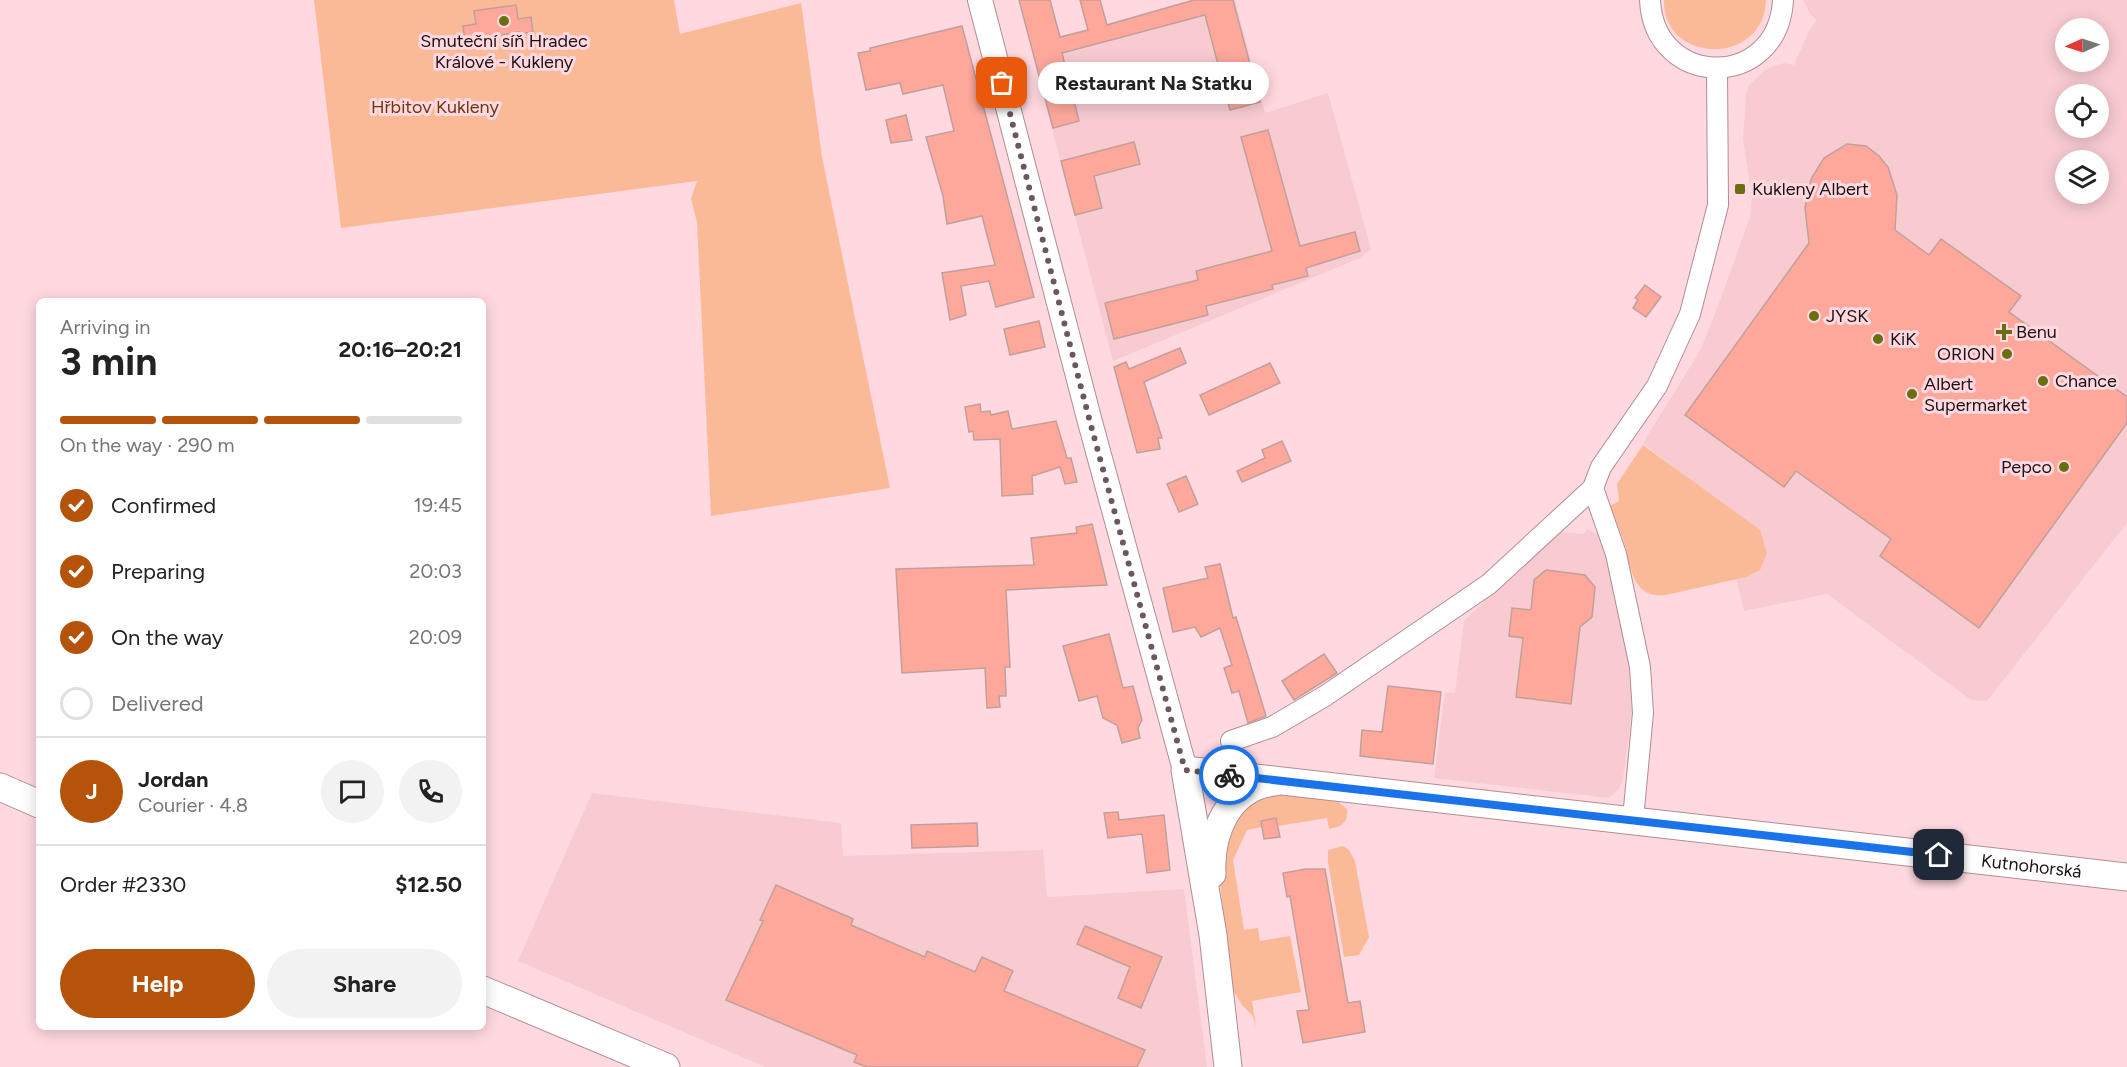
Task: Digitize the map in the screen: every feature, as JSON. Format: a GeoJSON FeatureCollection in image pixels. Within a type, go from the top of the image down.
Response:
{"type":"FeatureCollection","features":[{"type":"Feature","properties":{"kind":"main road","name":"Kutnohorská"},"geometry":{"type":"LineString","coordinates":[[1185,770],[1633,819],[2127,877]]}},
{"type":"Feature","properties":{"kind":"main road"},"geometry":{"type":"LineString","coordinates":[[1185,770],[1213,935],[1228,1067]]}},
{"type":"Feature","properties":{"kind":"main road"},"geometry":{"type":"LineString","coordinates":[[1213,935],[1212,855],[1221,823],[1232,803],[1250,789],[1269,782],[1289,781]]}},
{"type":"Feature","properties":{"kind":"main road"},"geometry":{"type":"LineString","coordinates":[[0,787],[36,803]]}},
{"type":"Feature","properties":{"kind":"main road"},"geometry":{"type":"LineString","coordinates":[[486,991],[666,1067]]}},
{"type":"Feature","properties":{"kind":"street"},"geometry":{"type":"LineString","coordinates":[[980,0],[1090,422],[1185,770]]}},
{"type":"Feature","properties":{"kind":"street"},"geometry":{"type":"LineString","coordinates":[[1650,0],[1653,22],[1662,41],[1677,56],[1696,65],[1717,69],[1735,66],[1752,59],[1766,47],[1776,32],[1782,15],[1783,0]]}},
{"type":"Feature","properties":{"kind":"street"},"geometry":{"type":"LineString","coordinates":[[1231,741],[1272,727],[1325,696],[1489,584],[1593,488],[1601,467],[1657,386],[1690,314],[1719,205],[1717,69]]}},
{"type":"Feature","properties":{"kind":"street"},"geometry":{"type":"LineString","coordinates":[[1593,488],[1616,554],[1640,667],[1643,713],[1633,819]]}},
{"type":"Feature","properties":{"kind":"shaded area"},"geometry":{"type":"Polygon","coordinates":[[[1191,0],[1235,0],[1265,113],[1328,93],[1371,249],[1360,258],[1113,361],[1030,45],[1191,0]]]}},
{"type":"Feature","properties":{"kind":"shaded area"},"geometry":{"type":"Polygon","coordinates":[[[1803,0],[2127,0],[2127,523],[1987,701],[1971,700],[1827,594],[1744,611],[1718,502],[1643,443],[1701,349],[1750,217],[1752,197],[1743,139],[1746,94],[1749,85],[1766,69],[1784,63],[1794,65],[1809,31],[1817,20],[1811,15],[1803,0]]]}},
{"type":"Feature","properties":{"kind":"shaded area"},"geometry":{"type":"Polygon","coordinates":[[[1587,529],[1601,536],[1633,671],[1634,695],[1623,779],[1619,789],[1609,798],[1434,778],[1445,692],[1455,693],[1464,621],[1557,532],[1584,534],[1587,529]]]}},
{"type":"Feature","properties":{"kind":"shaded area"},"geometry":{"type":"Polygon","coordinates":[[[592,793],[841,823],[843,856],[1043,850],[1047,897],[1184,889],[1207,1067],[765,1067],[518,961],[592,793]]]}},
{"type":"Feature","properties":{"kind":"green space","name":"Hřbitov Kukleny"},"geometry":{"type":"Polygon","coordinates":[[[314,0],[674,0],[680,34],[801,3],[822,157],[890,488],[711,516],[697,222],[691,199],[697,181],[341,228],[314,0]]]}},
{"type":"Feature","properties":{"kind":"green space"},"geometry":{"type":"Polygon","coordinates":[[[1664,0],[1766,0],[1761,22],[1749,37],[1732,46],[1714,49],[1695,46],[1679,36],[1668,21],[1664,0]]]}},
{"type":"Feature","properties":{"kind":"green space"},"geometry":{"type":"Polygon","coordinates":[[[1643,445],[1760,530],[1767,553],[1760,570],[1746,577],[1666,595],[1655,595],[1640,587],[1631,571],[1624,542],[1610,506],[1619,501],[1617,484],[1643,445]]]}},
{"type":"Feature","properties":{"kind":"green space"},"geometry":{"type":"Polygon","coordinates":[[[1291,794],[1334,799],[1347,809],[1347,814],[1343,824],[1329,829],[1327,818],[1278,826],[1276,818],[1262,821],[1262,827],[1247,830],[1233,860],[1244,930],[1258,928],[1260,941],[1290,936],[1301,992],[1252,1001],[1256,1027],[1252,1015],[1242,1005],[1231,987],[1220,881],[1227,829],[1249,801],[1272,795],[1291,794]]]}},
{"type":"Feature","properties":{"kind":"green space"},"geometry":{"type":"Polygon","coordinates":[[[1343,846],[1349,850],[1355,861],[1369,937],[1359,955],[1344,957],[1328,862],[1328,850],[1343,846]]]}},
{"type":"Feature","properties":{"kind":"building"},"geometry":{"type":"Polygon","coordinates":[[[1019,0],[1050,0],[1060,37],[1088,30],[1080,0],[1100,0],[1107,25],[1194,0],[1233,0],[1260,102],[1230,110],[1205,15],[1062,53],[1079,121],[1053,128],[1019,0]]]}},
{"type":"Feature","properties":{"kind":"building","name":"Smuteční síň Hradec Králové - Kukleny"},"geometry":{"type":"Polygon","coordinates":[[[516,5],[518,19],[531,17],[533,32],[519,34],[519,32],[465,41],[463,26],[476,24],[474,11],[516,5]]]}},
{"type":"Feature","properties":{"kind":"building"},"geometry":{"type":"Polygon","coordinates":[[[962,26],[1034,297],[996,307],[989,281],[961,286],[966,315],[950,320],[942,273],[995,265],[982,216],[947,224],[943,196],[926,137],[954,131],[943,85],[903,94],[900,83],[866,90],[858,53],[870,51],[870,48],[962,26]]]}},
{"type":"Feature","properties":{"kind":"building"},"geometry":{"type":"Polygon","coordinates":[[[906,115],[912,140],[891,143],[886,120],[906,115]]]}},
{"type":"Feature","properties":{"kind":"building"},"geometry":{"type":"Polygon","coordinates":[[[1268,130],[1300,246],[1355,232],[1360,251],[1306,268],[1308,276],[1272,285],[1273,289],[1206,306],[1208,315],[1114,339],[1105,303],[1198,280],[1196,271],[1272,251],[1241,137],[1268,130]]]}},
{"type":"Feature","properties":{"kind":"building"},"geometry":{"type":"Polygon","coordinates":[[[1134,142],[1140,164],[1094,176],[1102,208],[1075,215],[1061,161],[1134,142]]]}},
{"type":"Feature","properties":{"kind":"building"},"geometry":{"type":"Polygon","coordinates":[[[1847,144],[1866,146],[1888,167],[1897,195],[1895,230],[1929,255],[1941,239],[2021,296],[2009,312],[2127,397],[2127,423],[1979,628],[1880,556],[1891,539],[1796,471],[1784,487],[1685,415],[1809,243],[1805,208],[1811,179],[1824,158],[1847,144]]]}},
{"type":"Feature","properties":{"kind":"building"},"geometry":{"type":"Polygon","coordinates":[[[1645,285],[1661,297],[1646,317],[1633,308],[1638,300],[1635,298],[1645,285]]]}},
{"type":"Feature","properties":{"kind":"building"},"geometry":{"type":"Polygon","coordinates":[[[1039,321],[1045,347],[1010,355],[1004,329],[1039,321]]]}},
{"type":"Feature","properties":{"kind":"building"},"geometry":{"type":"Polygon","coordinates":[[[1180,348],[1186,363],[1144,382],[1162,438],[1158,438],[1160,449],[1137,453],[1114,367],[1126,362],[1129,369],[1180,348]]]}},
{"type":"Feature","properties":{"kind":"building"},"geometry":{"type":"Polygon","coordinates":[[[1270,363],[1280,383],[1209,415],[1200,395],[1270,363]]]}},
{"type":"Feature","properties":{"kind":"building"},"geometry":{"type":"Polygon","coordinates":[[[980,404],[981,412],[990,411],[991,415],[1008,411],[1012,429],[1056,421],[1067,458],[1071,458],[1077,482],[1065,484],[1060,467],[1032,476],[1033,494],[1002,496],[1000,439],[974,440],[973,431],[969,432],[965,407],[980,404]]]}},
{"type":"Feature","properties":{"kind":"building"},"geometry":{"type":"Polygon","coordinates":[[[1282,441],[1291,461],[1242,482],[1237,471],[1265,458],[1262,450],[1282,441]]]}},
{"type":"Feature","properties":{"kind":"building"},"geometry":{"type":"Polygon","coordinates":[[[1186,476],[1198,504],[1179,512],[1167,484],[1186,476]]]}},
{"type":"Feature","properties":{"kind":"building"},"geometry":{"type":"Polygon","coordinates":[[[1092,524],[1107,585],[1006,590],[1010,667],[1005,667],[1006,696],[999,696],[1000,707],[987,708],[985,668],[902,673],[896,569],[1034,565],[1031,538],[1077,533],[1076,527],[1092,524]]]}},
{"type":"Feature","properties":{"kind":"building"},"geometry":{"type":"Polygon","coordinates":[[[1220,564],[1233,618],[1236,617],[1266,716],[1248,723],[1239,691],[1232,693],[1224,668],[1232,665],[1220,628],[1201,637],[1195,627],[1173,632],[1163,588],[1208,578],[1205,567],[1220,564]]]}},
{"type":"Feature","properties":{"kind":"building"},"geometry":{"type":"Polygon","coordinates":[[[1546,570],[1585,575],[1595,587],[1592,617],[1580,627],[1571,704],[1516,697],[1523,638],[1509,636],[1512,608],[1531,610],[1534,580],[1546,570]]]}},
{"type":"Feature","properties":{"kind":"building"},"geometry":{"type":"Polygon","coordinates":[[[1109,634],[1123,688],[1133,686],[1142,720],[1138,728],[1140,738],[1122,743],[1117,725],[1103,718],[1097,696],[1079,701],[1063,646],[1109,634]]]}},
{"type":"Feature","properties":{"kind":"building"},"geometry":{"type":"Polygon","coordinates":[[[1324,654],[1337,673],[1294,700],[1282,681],[1324,654]]]}},
{"type":"Feature","properties":{"kind":"building"},"geometry":{"type":"Polygon","coordinates":[[[1388,686],[1441,692],[1433,764],[1360,756],[1362,730],[1382,732],[1388,686]]]}},
{"type":"Feature","properties":{"kind":"building"},"geometry":{"type":"Polygon","coordinates":[[[1118,812],[1119,820],[1164,815],[1170,870],[1147,873],[1142,834],[1108,838],[1104,813],[1118,812]]]}},
{"type":"Feature","properties":{"kind":"building"},"geometry":{"type":"Polygon","coordinates":[[[1276,818],[1280,837],[1264,839],[1261,821],[1276,818]]]}},
{"type":"Feature","properties":{"kind":"building"},"geometry":{"type":"Polygon","coordinates":[[[977,823],[978,846],[912,848],[911,825],[977,823]]]}},
{"type":"Feature","properties":{"kind":"building"},"geometry":{"type":"Polygon","coordinates":[[[1306,869],[1325,869],[1348,1003],[1360,1001],[1365,1032],[1303,1043],[1297,1011],[1309,1010],[1290,896],[1287,897],[1283,873],[1306,869]]]}},
{"type":"Feature","properties":{"kind":"building"},"geometry":{"type":"Polygon","coordinates":[[[776,885],[853,919],[851,925],[925,957],[927,951],[975,972],[982,957],[1013,971],[1004,991],[1145,1050],[1137,1067],[867,1067],[854,1062],[857,1055],[726,1000],[763,921],[760,920],[776,885]]]}},
{"type":"Feature","properties":{"kind":"building"},"geometry":{"type":"Polygon","coordinates":[[[1085,926],[1162,957],[1141,1008],[1118,998],[1130,967],[1077,944],[1085,926]]]}},
{"type":"Feature","properties":{"kind":"way so far"},"geometry":{"type":"LineString","coordinates":[[1002,83],[1090,422],[1185,770],[1229,775]]}},
{"type":"Feature","properties":{"kind":"place","name":"Smuteční síň Hradec Králové - Kukleny"},"geometry":{"type":"Point","coordinates":[504,21]}},
{"type":"Feature","properties":{"kind":"place","name":"Restaurant Na Statku"},"geometry":{"type":"Point","coordinates":[1002,83]}},
{"type":"Feature","properties":{"kind":"place","name":"Kukleny Albert"},"geometry":{"type":"Point","coordinates":[1740,189]}},
{"type":"Feature","properties":{"kind":"place","name":"JYSK"},"geometry":{"type":"Point","coordinates":[1814,316]}},
{"type":"Feature","properties":{"kind":"place","name":"Benu"},"geometry":{"type":"Point","coordinates":[2004,332]}},
{"type":"Feature","properties":{"kind":"place","name":"KiK"},"geometry":{"type":"Point","coordinates":[1878,339]}},
{"type":"Feature","properties":{"kind":"place","name":"ORION"},"geometry":{"type":"Point","coordinates":[2007,354]}},
{"type":"Feature","properties":{"kind":"place","name":"Chance"},"geometry":{"type":"Point","coordinates":[2043,381]}},
{"type":"Feature","properties":{"kind":"place","name":"Albert Supermarket"},"geometry":{"type":"Point","coordinates":[1912,394]}},
{"type":"Feature","properties":{"kind":"place","name":"Pepco"},"geometry":{"type":"Point","coordinates":[2064,467]}},
{"type":"Feature","properties":{"kind":"route"},"geometry":{"type":"LineString","coordinates":[[1229,775],[1939,855]]}}]}
